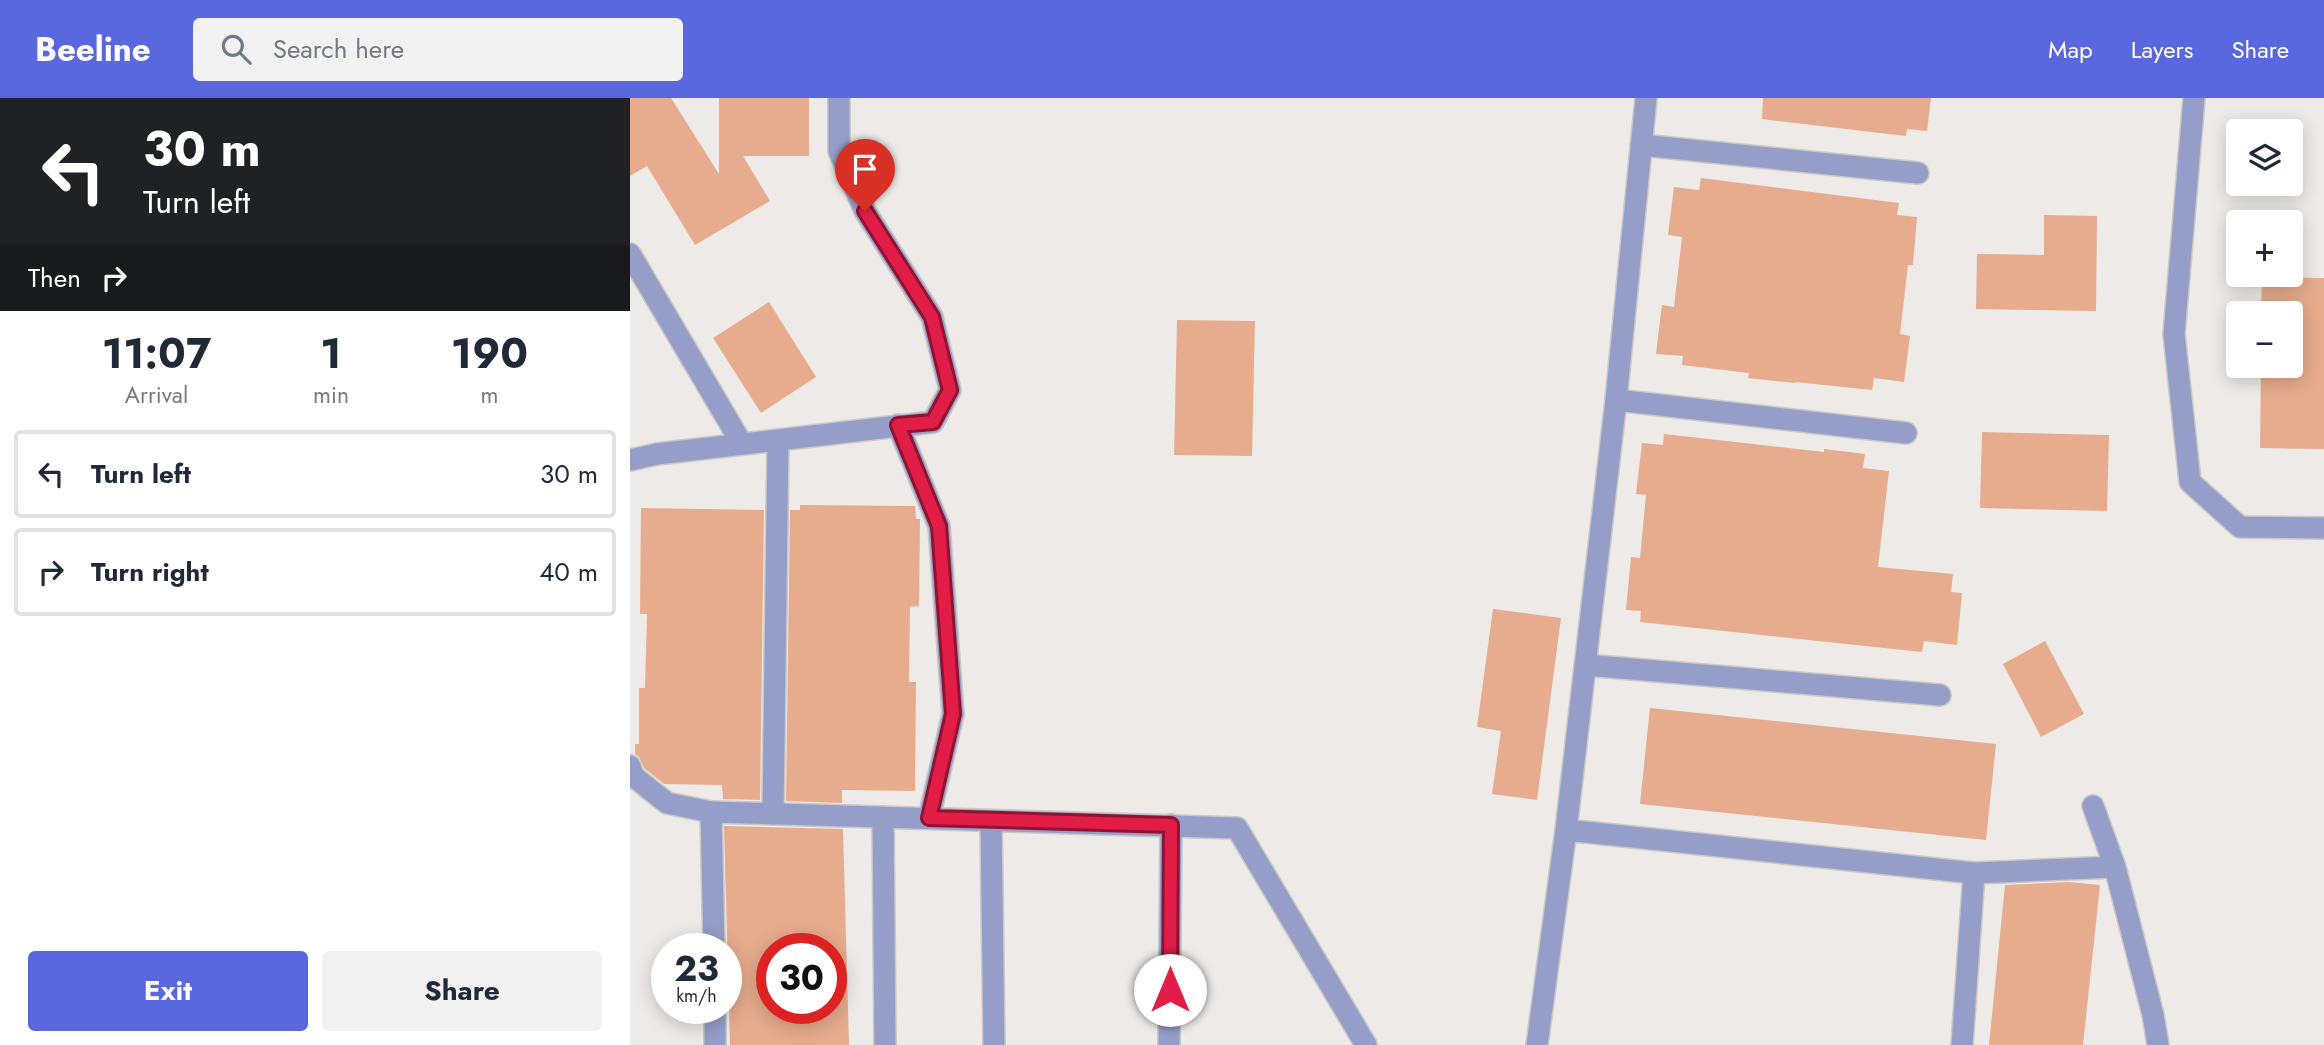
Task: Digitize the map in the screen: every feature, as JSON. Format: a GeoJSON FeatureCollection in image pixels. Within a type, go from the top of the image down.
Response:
{"type":"FeatureCollection","features":[{"type":"Feature","properties":{"kind":"street"},"geometry":{"type":"LineString","coordinates":[[630,460],[933,422],[950,390],[932,317],[865,211],[839,151],[839,98]]}},
{"type":"Feature","properties":{"kind":"street"},"geometry":{"type":"LineString","coordinates":[[1537,1045],[1566,830],[1616,400],[1646,98]]}},
{"type":"Feature","properties":{"kind":"street"},"geometry":{"type":"LineString","coordinates":[[2194,98],[2174,334],[2190,482],[2239,527],[2324,527]]}},
{"type":"Feature","properties":{"kind":"street"},"geometry":{"type":"LineString","coordinates":[[1641,145],[1918,173]]}},
{"type":"Feature","properties":{"kind":"street"},"geometry":{"type":"LineString","coordinates":[[630,254],[741,444]]}},
{"type":"Feature","properties":{"kind":"street"},"geometry":{"type":"LineString","coordinates":[[1616,400],[1906,433]]}},
{"type":"Feature","properties":{"kind":"street"},"geometry":{"type":"LineString","coordinates":[[898,425],[939,526],[953,714],[929,818]]}},
{"type":"Feature","properties":{"kind":"street"},"geometry":{"type":"LineString","coordinates":[[774,814],[778,440]]}},
{"type":"Feature","properties":{"kind":"street"},"geometry":{"type":"LineString","coordinates":[[1585,665],[1940,695]]}},
{"type":"Feature","properties":{"kind":"street"},"geometry":{"type":"LineString","coordinates":[[630,766],[633,776],[667,803],[711,812],[1237,828],[1366,1045]]}},
{"type":"Feature","properties":{"kind":"street"},"geometry":{"type":"LineString","coordinates":[[2093,806],[2115,867],[2153,1015],[2158,1045]]}},
{"type":"Feature","properties":{"kind":"street"},"geometry":{"type":"LineString","coordinates":[[711,812],[714,933]]}},
{"type":"Feature","properties":{"kind":"street"},"geometry":{"type":"LineString","coordinates":[[883,817],[885,1045]]}},
{"type":"Feature","properties":{"kind":"street"},"geometry":{"type":"LineString","coordinates":[[991,821],[994,1045]]}},
{"type":"Feature","properties":{"kind":"street"},"geometry":{"type":"LineString","coordinates":[[1169,1045],[1171,825]]}},
{"type":"Feature","properties":{"kind":"street"},"geometry":{"type":"LineString","coordinates":[[1566,830],[1974,873],[2115,867]]}},
{"type":"Feature","properties":{"kind":"street"},"geometry":{"type":"LineString","coordinates":[[1962,1045],[1974,873]]}},
{"type":"Feature","properties":{"kind":"street"},"geometry":{"type":"LineString","coordinates":[[715,1024],[715,1045]]}},
{"type":"Feature","properties":{"kind":"building"},"geometry":{"type":"Polygon","coordinates":[[[630,98],[671,98],[719,174],[719,98],[809,98],[809,156],[743,156],[770,201],[695,245],[647,166],[630,176],[630,98]]]}},
{"type":"Feature","properties":{"kind":"building"},"geometry":{"type":"Polygon","coordinates":[[[1763,98],[1931,98],[1927,131],[1907,129],[1906,136],[1762,119],[1763,98]]]}},
{"type":"Feature","properties":{"kind":"building"},"geometry":{"type":"Polygon","coordinates":[[[1701,178],[1899,203],[1897,215],[1917,217],[1913,265],[1908,265],[1900,334],[1910,336],[1904,382],[1874,378],[1872,390],[1748,378],[1749,373],[1682,365],[1683,356],[1656,354],[1662,305],[1674,307],[1682,237],[1668,235],[1674,187],[1699,190],[1701,178]]]}},
{"type":"Feature","properties":{"kind":"building"},"geometry":{"type":"Polygon","coordinates":[[[2044,215],[2097,216],[2096,311],[1976,309],[1977,254],[2044,255],[2044,215]]]}},
{"type":"Feature","properties":{"kind":"building"},"geometry":{"type":"Polygon","coordinates":[[[2303,278],[2324,278],[2324,449],[2260,448],[2261,378],[2303,378],[2303,301],[2261,301],[2262,287],[2303,287],[2303,278]]]}},
{"type":"Feature","properties":{"kind":"building"},"geometry":{"type":"Polygon","coordinates":[[[769,302],[816,377],[761,413],[713,338],[769,302]]]}},
{"type":"Feature","properties":{"kind":"building"},"geometry":{"type":"Polygon","coordinates":[[[1177,320],[1255,321],[1252,456],[1174,455],[1177,320]]]}},
{"type":"Feature","properties":{"kind":"building"},"geometry":{"type":"Polygon","coordinates":[[[1982,432],[2109,435],[2107,511],[1980,508],[1982,432]]]}},
{"type":"Feature","properties":{"kind":"building"},"geometry":{"type":"Polygon","coordinates":[[[1664,434],[1865,454],[1863,468],[1889,471],[1878,567],[1953,574],[1951,592],[1962,593],[1957,645],[1924,641],[1922,652],[1640,622],[1641,611],[1626,610],[1631,557],[1640,558],[1646,495],[1636,494],[1642,443],[1663,445],[1664,434]]]}},
{"type":"Feature","properties":{"kind":"building"},"geometry":{"type":"Polygon","coordinates":[[[800,505],[915,506],[916,519],[920,519],[919,606],[910,607],[909,682],[916,682],[915,791],[842,790],[842,803],[786,801],[790,510],[800,510],[800,505]]]}},
{"type":"Feature","properties":{"kind":"building"},"geometry":{"type":"Polygon","coordinates":[[[641,508],[764,510],[760,800],[723,799],[722,785],[664,784],[644,768],[635,754],[635,744],[639,744],[639,688],[645,688],[647,614],[640,614],[641,508]]]}},
{"type":"Feature","properties":{"kind":"building"},"geometry":{"type":"Polygon","coordinates":[[[1493,609],[1561,618],[1537,800],[1492,794],[1501,731],[1477,727],[1493,609]]]}},
{"type":"Feature","properties":{"kind":"building"},"geometry":{"type":"Polygon","coordinates":[[[2045,641],[2084,714],[2041,737],[2003,664],[2045,641]]]}},
{"type":"Feature","properties":{"kind":"building"},"geometry":{"type":"Polygon","coordinates":[[[1650,708],[1996,744],[1986,840],[1640,804],[1650,708]]]}},
{"type":"Feature","properties":{"kind":"building"},"geometry":{"type":"Polygon","coordinates":[[[724,826],[843,829],[846,933],[756,933],[756,1024],[847,1024],[847,973],[849,1045],[730,1045],[729,1024],[742,1024],[742,933],[727,933],[724,826]]]}},
{"type":"Feature","properties":{"kind":"building"},"geometry":{"type":"Polygon","coordinates":[[[2069,882],[2100,885],[2083,1045],[1989,1045],[2005,885],[2069,882]]]}},
{"type":"Feature","properties":{"kind":"route"},"geometry":{"type":"LineString","coordinates":[[865,211],[932,317],[950,390],[933,422],[898,425],[939,526],[953,714],[929,818],[1171,825],[1170,990]]}}]}
